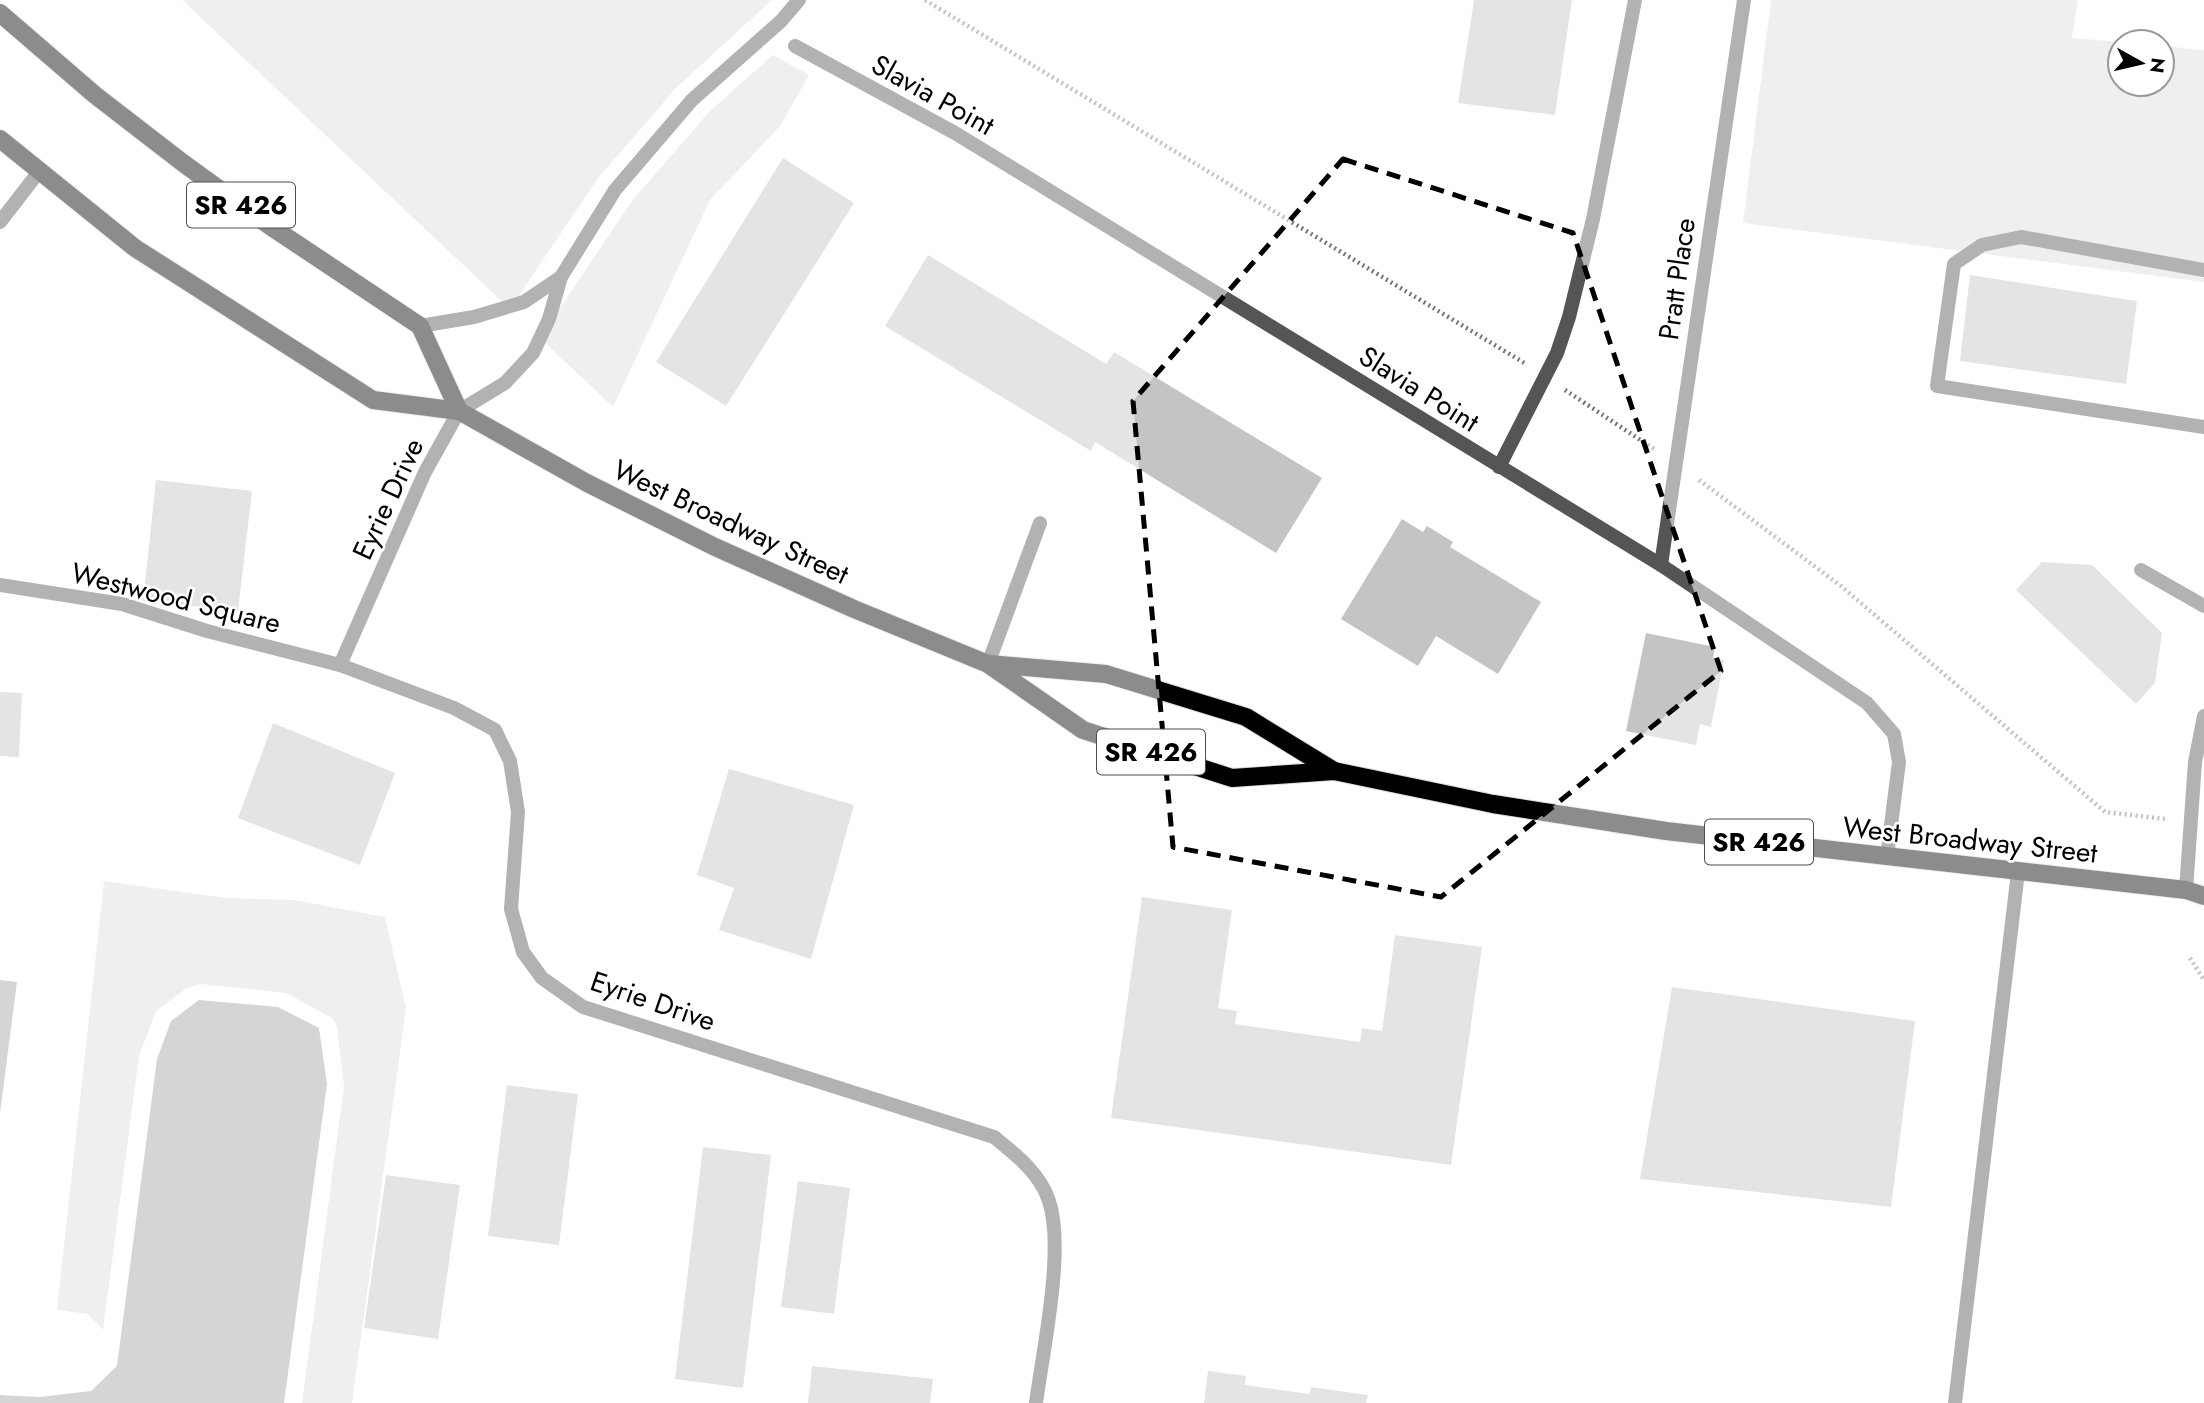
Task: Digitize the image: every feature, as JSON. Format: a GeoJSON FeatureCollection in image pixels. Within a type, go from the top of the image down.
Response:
{"type":"FeatureCollection","features":[{"type":"Feature","properties":{"kind":"main road","name":"SR 426"},"geometry":{"type":"LineString","coordinates":[[0,13],[95,94],[183,163],[270,226],[420,326]]}},
{"type":"Feature","properties":{"kind":"main road","name":"West Broadway Street"},"geometry":{"type":"LineString","coordinates":[[0,139],[38,173],[135,248],[373,400],[459,411],[587,483],[715,547],[854,609],[988,664],[1083,730],[1233,778],[1334,771],[1493,804],[1665,831],[2195,890],[2204,896]]}},
{"type":"Feature","properties":{"kind":"main road"},"geometry":{"type":"LineString","coordinates":[[420,326],[459,411]]}},
{"type":"Feature","properties":{"kind":"main road","name":"West Broadway Street"},"geometry":{"type":"LineString","coordinates":[[988,664],[1106,674],[1246,717],[1334,771]]}},
{"type":"Feature","properties":{"kind":"street"},"geometry":{"type":"LineString","coordinates":[[459,411],[506,383],[533,353],[549,319],[561,277],[615,190],[692,100],[781,21],[799,0]]}},
{"type":"Feature","properties":{"kind":"street"},"geometry":{"type":"LineString","coordinates":[[1499,467],[1557,353],[1569,317],[1593,219],[1635,0]]}},
{"type":"Feature","properties":{"kind":"street","name":"Pratt Place"},"geometry":{"type":"LineString","coordinates":[[1661,565],[1744,0]]}},
{"type":"Feature","properties":{"kind":"street","name":"Slavia Point"},"geometry":{"type":"LineString","coordinates":[[795,46],[954,133],[1661,565],[1867,703],[1894,734],[1899,762],[1887,857]]}},
{"type":"Feature","properties":{"kind":"street"},"geometry":{"type":"LineString","coordinates":[[0,222],[38,173]]}},
{"type":"Feature","properties":{"kind":"street"},"geometry":{"type":"LineString","coordinates":[[2204,270],[2021,237],[1982,244],[1954,264],[1937,386],[2204,427]]}},
{"type":"Feature","properties":{"kind":"street"},"geometry":{"type":"LineString","coordinates":[[420,326],[474,317],[524,302],[561,277]]}},
{"type":"Feature","properties":{"kind":"street","name":"Eyrie Drive"},"geometry":{"type":"LineString","coordinates":[[459,411],[425,472],[340,666],[454,708],[495,730],[510,761],[518,812],[511,909],[523,952],[542,978],[583,1007],[993,1137],[1024,1161],[1049,1200],[1055,1259],[1036,1403]]}},
{"type":"Feature","properties":{"kind":"street"},"geometry":{"type":"LineString","coordinates":[[988,664],[1041,523]]}},
{"type":"Feature","properties":{"kind":"street"},"geometry":{"type":"LineString","coordinates":[[2141,570],[2204,606]]}},
{"type":"Feature","properties":{"kind":"street","name":"Westwood Square"},"geometry":{"type":"LineString","coordinates":[[0,585],[122,604],[207,631],[340,666]]}},
{"type":"Feature","properties":{"kind":"street"},"geometry":{"type":"LineString","coordinates":[[2195,890],[2194,774],[2204,716]]}},
{"type":"Feature","properties":{"kind":"street"},"geometry":{"type":"LineString","coordinates":[[1955,1403],[2018,872]]}},
{"type":"Feature","properties":{"kind":"path"},"geometry":{"type":"LineString","coordinates":[[2105,812],[2166,819]]}},
{"type":"Feature","properties":{"kind":"path"},"geometry":{"type":"LineString","coordinates":[[2190,958],[2204,980]]}},
{"type":"Feature","properties":{"kind":"highlighted area"},"geometry":{"type":"Polygon","coordinates":[[[1343,159],[1573,233],[1721,671],[1441,897],[1173,847],[1133,401],[1343,159]]]}},
{"type":"Feature","properties":{"kind":"shaded area"},"geometry":{"type":"Polygon","coordinates":[[[182,0],[772,0],[676,88],[598,178],[510,309],[182,0]]]}},
{"type":"Feature","properties":{"kind":"shaded area"},"geometry":{"type":"Polygon","coordinates":[[[1771,0],[2078,0],[2072,38],[2106,41],[2106,98],[2176,98],[2176,47],[2204,50],[2204,282],[1743,223],[1771,0]]]}},
{"type":"Feature","properties":{"kind":"shaded area"},"geometry":{"type":"Polygon","coordinates":[[[773,55],[809,75],[780,126],[710,200],[613,407],[540,338],[632,201],[709,112],[773,55]]]}},
{"type":"Feature","properties":{"kind":"shaded area"},"geometry":{"type":"Polygon","coordinates":[[[104,881],[226,898],[294,900],[385,917],[406,1008],[352,1403],[302,1403],[344,1086],[337,1027],[332,1018],[286,993],[200,984],[187,988],[156,1011],[139,1056],[103,1330],[88,1314],[57,1310],[104,881]]]}},
{"type":"Feature","properties":{"kind":"shaded area"},"geometry":{"type":"Polygon","coordinates":[[[0,980],[17,982],[0,1113],[0,980]]]}},
{"type":"Feature","properties":{"kind":"shaded area"},"geometry":{"type":"Polygon","coordinates":[[[199,1000],[278,1007],[319,1028],[327,1084],[284,1403],[0,1403],[0,1395],[40,1397],[91,1391],[117,1366],[157,1059],[171,1021],[199,1000]]]}},
{"type":"Feature","properties":{"kind":"building"},"geometry":{"type":"Polygon","coordinates":[[[1474,0],[1572,0],[1555,115],[1458,103],[1474,0]]]}},
{"type":"Feature","properties":{"kind":"building"},"geometry":{"type":"Polygon","coordinates":[[[783,158],[854,203],[726,406],[656,362],[783,158]]]}},
{"type":"Feature","properties":{"kind":"building"},"geometry":{"type":"Polygon","coordinates":[[[928,255],[1106,364],[1114,352],[1322,478],[1276,553],[1095,442],[1091,451],[885,326],[928,255]]]}},
{"type":"Feature","properties":{"kind":"building"},"geometry":{"type":"Polygon","coordinates":[[[1970,275],[2137,301],[2126,384],[1960,361],[1970,275]]]}},
{"type":"Feature","properties":{"kind":"building"},"geometry":{"type":"Polygon","coordinates":[[[156,480],[252,491],[238,611],[143,601],[156,480]]]}},
{"type":"Feature","properties":{"kind":"building"},"geometry":{"type":"Polygon","coordinates":[[[1402,519],[1423,532],[1427,526],[1453,542],[1450,547],[1541,602],[1498,674],[1436,636],[1418,666],[1341,619],[1402,519]]]}},
{"type":"Feature","properties":{"kind":"building"},"geometry":{"type":"Polygon","coordinates":[[[2042,562],[2092,565],[2162,633],[2155,683],[2136,704],[2016,590],[2042,562]]]}},
{"type":"Feature","properties":{"kind":"building"},"geometry":{"type":"Polygon","coordinates":[[[1646,633],[1715,647],[1713,658],[1724,660],[1711,727],[1700,724],[1696,745],[1626,731],[1646,633]]]}},
{"type":"Feature","properties":{"kind":"building"},"geometry":{"type":"Polygon","coordinates":[[[0,692],[22,693],[19,757],[0,756],[0,692]]]}},
{"type":"Feature","properties":{"kind":"building"},"geometry":{"type":"Polygon","coordinates":[[[273,723],[395,773],[360,865],[238,818],[273,723]]]}},
{"type":"Feature","properties":{"kind":"building"},"geometry":{"type":"Polygon","coordinates":[[[729,769],[854,805],[811,959],[719,930],[734,888],[697,875],[729,769]]]}},
{"type":"Feature","properties":{"kind":"building"},"geometry":{"type":"Polygon","coordinates":[[[1142,897],[1232,910],[1218,1008],[1237,1011],[1235,1024],[1360,1042],[1362,1028],[1382,1031],[1395,935],[1482,947],[1451,1165],[1111,1118],[1142,897]]]}},
{"type":"Feature","properties":{"kind":"building"},"geometry":{"type":"Polygon","coordinates":[[[1672,987],[1915,1021],[1891,1207],[1640,1179],[1672,987]]]}},
{"type":"Feature","properties":{"kind":"building"},"geometry":{"type":"Polygon","coordinates":[[[507,1085],[578,1094],[559,1245],[488,1236],[507,1085]]]}},
{"type":"Feature","properties":{"kind":"building"},"geometry":{"type":"Polygon","coordinates":[[[703,1147],[771,1155],[743,1388],[675,1379],[703,1147]]]}},
{"type":"Feature","properties":{"kind":"building"},"geometry":{"type":"Polygon","coordinates":[[[386,1175],[460,1185],[438,1339],[364,1328],[386,1175]]]}},
{"type":"Feature","properties":{"kind":"building"},"geometry":{"type":"Polygon","coordinates":[[[798,1181],[850,1188],[834,1314],[781,1307],[798,1181]]]}},
{"type":"Feature","properties":{"kind":"building"},"geometry":{"type":"Polygon","coordinates":[[[812,1366],[933,1379],[930,1403],[808,1403],[812,1366]]]}},
{"type":"Feature","properties":{"kind":"building"},"geometry":{"type":"Polygon","coordinates":[[[1208,1371],[1246,1376],[1245,1385],[1310,1394],[1311,1387],[1368,1395],[1366,1403],[1204,1403],[1208,1371]]]}}]}
